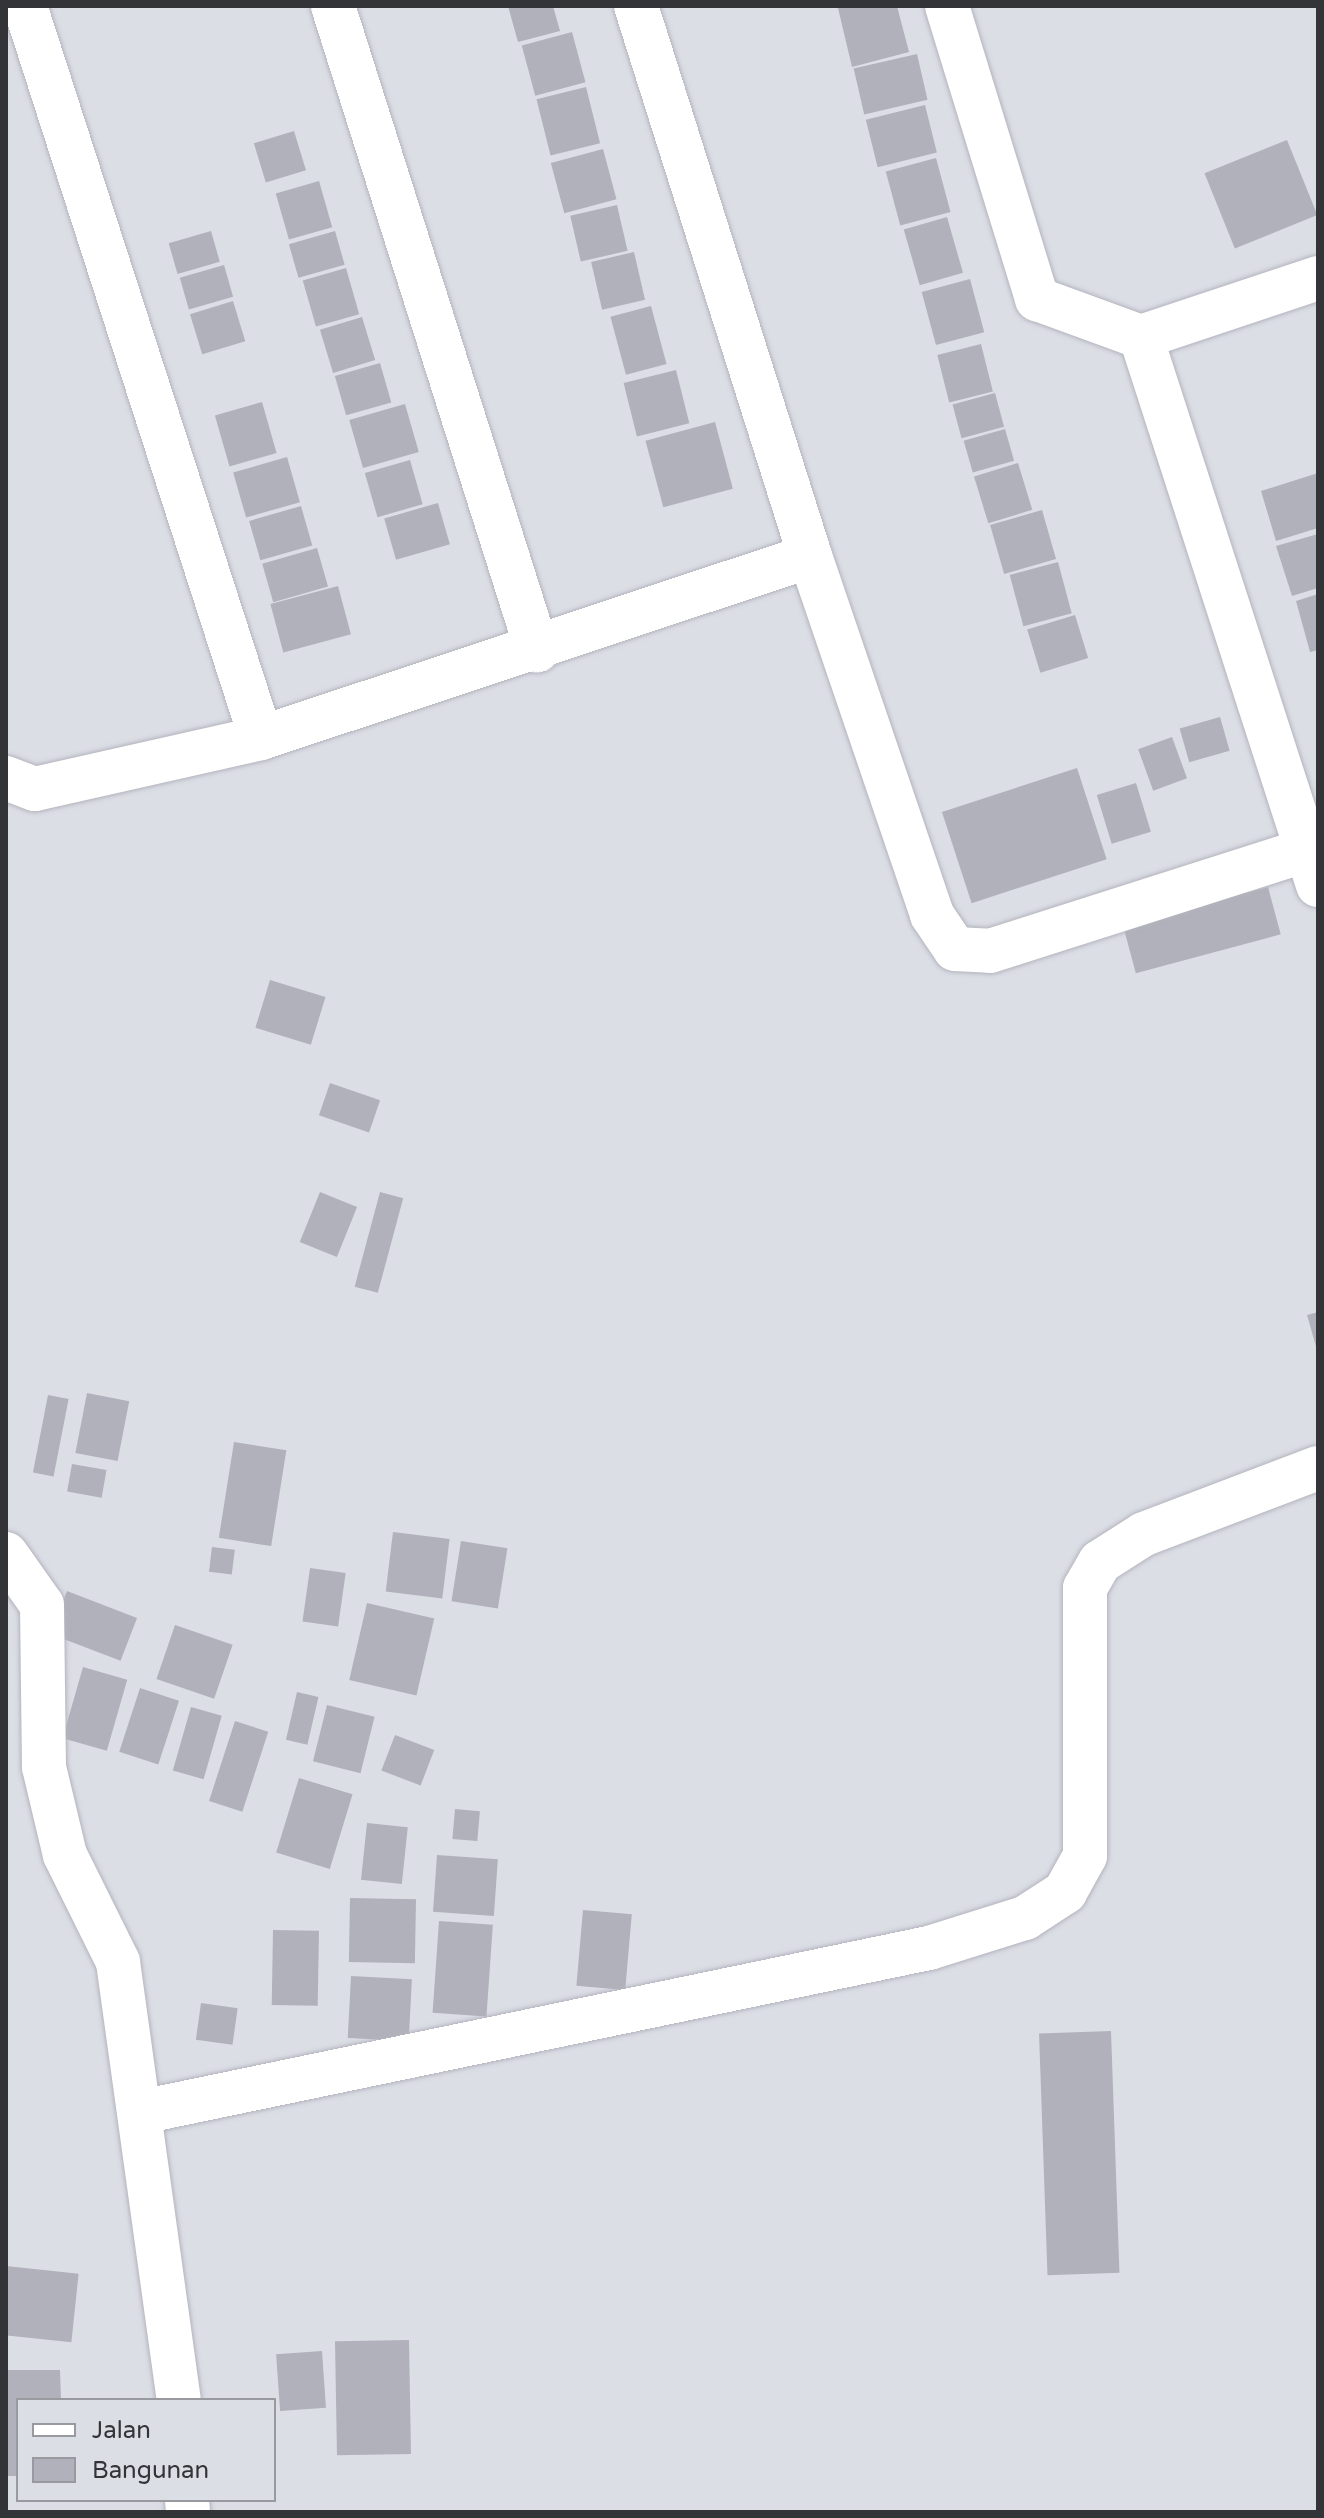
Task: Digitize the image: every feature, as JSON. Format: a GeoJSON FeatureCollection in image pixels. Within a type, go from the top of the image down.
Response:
{"type":"FeatureCollection","features":[{"type":"Feature","properties":{"kind":"street"},"geometry":{"type":"LineString","coordinates":[[25,6],[261,738]]}},
{"type":"Feature","properties":{"kind":"street"},"geometry":{"type":"LineString","coordinates":[[333,6],[537,650]]}},
{"type":"Feature","properties":{"kind":"street"},"geometry":{"type":"LineString","coordinates":[[636,6],[810,556],[932,915],[955,949],[990,951],[1312,868],[1141,337]]}},
{"type":"Feature","properties":{"kind":"street"},"geometry":{"type":"LineString","coordinates":[[947,6],[1037,299],[1141,337],[1318,278]]}},
{"type":"Feature","properties":{"kind":"street"},"geometry":{"type":"LineString","coordinates":[[6,778],[35,789],[261,738],[537,650],[810,556]]}},
{"type":"Feature","properties":{"kind":"street"},"geometry":{"type":"LineString","coordinates":[[141,2112],[929,1948],[1025,1918],[1065,1892],[1085,1856],[1085,1588],[1100,1562],[1144,1534],[1318,1468]]}},
{"type":"Feature","properties":{"kind":"street"},"geometry":{"type":"LineString","coordinates":[[6,1554],[42,1605],[44,1767],[65,1855],[118,1962],[179,2398]]}},
{"type":"Feature","properties":{"kind":"building"},"geometry":{"type":"Polygon","coordinates":[[[508,6],[553,6],[560,31],[518,42],[508,6]]]}},
{"type":"Feature","properties":{"kind":"building"},"geometry":{"type":"Polygon","coordinates":[[[897,6],[909,52],[852,67],[838,8],[897,6]]]}},
{"type":"Feature","properties":{"kind":"building"},"geometry":{"type":"Polygon","coordinates":[[[572,32],[585,82],[535,96],[522,45],[572,32]]]}},
{"type":"Feature","properties":{"kind":"building"},"geometry":{"type":"Polygon","coordinates":[[[917,54],[928,100],[864,114],[854,69],[917,54]]]}},
{"type":"Feature","properties":{"kind":"building"},"geometry":{"type":"Polygon","coordinates":[[[586,87],[600,143],[551,156],[537,99],[586,87]]]}},
{"type":"Feature","properties":{"kind":"building"},"geometry":{"type":"Polygon","coordinates":[[[925,105],[937,153],[878,167],[866,120],[925,105]]]}},
{"type":"Feature","properties":{"kind":"building"},"geometry":{"type":"Polygon","coordinates":[[[294,131],[306,170],[266,182],[254,143],[294,131]]]}},
{"type":"Feature","properties":{"kind":"building"},"geometry":{"type":"Polygon","coordinates":[[[1287,140],[1317,215],[1235,248],[1204,173],[1287,140]]]}},
{"type":"Feature","properties":{"kind":"building"},"geometry":{"type":"Polygon","coordinates":[[[603,149],[616,199],[564,213],[551,163],[603,149]]]}},
{"type":"Feature","properties":{"kind":"building"},"geometry":{"type":"Polygon","coordinates":[[[936,158],[950,212],[900,226],[886,171],[936,158]]]}},
{"type":"Feature","properties":{"kind":"building"},"geometry":{"type":"Polygon","coordinates":[[[319,181],[332,227],[289,240],[276,193],[319,181]]]}},
{"type":"Feature","properties":{"kind":"building"},"geometry":{"type":"Polygon","coordinates":[[[617,205],[628,251],[581,262],[570,216],[617,205]]]}},
{"type":"Feature","properties":{"kind":"building"},"geometry":{"type":"Polygon","coordinates":[[[947,217],[963,273],[920,285],[904,229],[947,217]]]}},
{"type":"Feature","properties":{"kind":"building"},"geometry":{"type":"Polygon","coordinates":[[[211,231],[220,262],[178,274],[169,243],[211,231]]]}},
{"type":"Feature","properties":{"kind":"building"},"geometry":{"type":"Polygon","coordinates":[[[335,231],[345,265],[299,278],[289,244],[335,231]]]}},
{"type":"Feature","properties":{"kind":"building"},"geometry":{"type":"Polygon","coordinates":[[[634,252],[645,300],[602,310],[591,262],[634,252]]]}},
{"type":"Feature","properties":{"kind":"building"},"geometry":{"type":"Polygon","coordinates":[[[224,265],[233,297],[189,309],[180,278],[224,265]]]}},
{"type":"Feature","properties":{"kind":"building"},"geometry":{"type":"Polygon","coordinates":[[[346,268],[359,314],[316,327],[303,280],[346,268]]]}},
{"type":"Feature","properties":{"kind":"building"},"geometry":{"type":"Polygon","coordinates":[[[970,279],[984,332],[936,345],[922,292],[970,279]]]}},
{"type":"Feature","properties":{"kind":"building"},"geometry":{"type":"Polygon","coordinates":[[[233,301],[245,341],[202,354],[190,314],[233,301]]]}},
{"type":"Feature","properties":{"kind":"building"},"geometry":{"type":"Polygon","coordinates":[[[651,306],[667,364],[626,375],[610,317],[651,306]]]}},
{"type":"Feature","properties":{"kind":"building"},"geometry":{"type":"Polygon","coordinates":[[[362,317],[375,360],[333,373],[320,330],[362,317]]]}},
{"type":"Feature","properties":{"kind":"building"},"geometry":{"type":"Polygon","coordinates":[[[981,344],[993,392],[949,402],[937,355],[981,344]]]}},
{"type":"Feature","properties":{"kind":"building"},"geometry":{"type":"Polygon","coordinates":[[[380,363],[391,402],[346,415],[335,376],[380,363]]]}},
{"type":"Feature","properties":{"kind":"building"},"geometry":{"type":"Polygon","coordinates":[[[676,370],[689,423],[637,436],[624,383],[676,370]]]}},
{"type":"Feature","properties":{"kind":"building"},"geometry":{"type":"Polygon","coordinates":[[[995,393],[1004,427],[962,438],[952,404],[995,393]]]}},
{"type":"Feature","properties":{"kind":"building"},"geometry":{"type":"Polygon","coordinates":[[[262,402],[277,453],[230,466],[215,416],[262,402]]]}},
{"type":"Feature","properties":{"kind":"building"},"geometry":{"type":"Polygon","coordinates":[[[405,404],[419,452],[363,468],[349,420],[405,404]]]}},
{"type":"Feature","properties":{"kind":"building"},"geometry":{"type":"Polygon","coordinates":[[[715,422],[733,489],[663,507],[645,441],[715,422]]]}},
{"type":"Feature","properties":{"kind":"building"},"geometry":{"type":"Polygon","coordinates":[[[1005,429],[1014,461],[973,473],[964,441],[1005,429]]]}},
{"type":"Feature","properties":{"kind":"building"},"geometry":{"type":"Polygon","coordinates":[[[287,457],[300,502],[246,518],[233,472],[287,457]]]}},
{"type":"Feature","properties":{"kind":"building"},"geometry":{"type":"Polygon","coordinates":[[[410,460],[423,504],[378,517],[365,473],[410,460]]]}},
{"type":"Feature","properties":{"kind":"building"},"geometry":{"type":"Polygon","coordinates":[[[1018,463],[1032,510],[988,523],[974,476],[1018,463]]]}},
{"type":"Feature","properties":{"kind":"building"},"geometry":{"type":"Polygon","coordinates":[[[1318,473],[1318,528],[1276,541],[1261,491],[1318,473]]]}},
{"type":"Feature","properties":{"kind":"building"},"geometry":{"type":"Polygon","coordinates":[[[438,503],[450,544],[396,560],[384,518],[438,503]]]}},
{"type":"Feature","properties":{"kind":"building"},"geometry":{"type":"Polygon","coordinates":[[[301,506],[312,545],[260,560],[249,521],[301,506]]]}},
{"type":"Feature","properties":{"kind":"building"},"geometry":{"type":"Polygon","coordinates":[[[1042,510],[1056,559],[1004,574],[990,525],[1042,510]]]}},
{"type":"Feature","properties":{"kind":"building"},"geometry":{"type":"Polygon","coordinates":[[[1318,534],[1318,588],[1292,596],[1276,546],[1318,534]]]}},
{"type":"Feature","properties":{"kind":"building"},"geometry":{"type":"Polygon","coordinates":[[[317,548],[328,586],[273,602],[262,564],[317,548]]]}},
{"type":"Feature","properties":{"kind":"building"},"geometry":{"type":"Polygon","coordinates":[[[1058,562],[1072,613],[1023,626],[1010,575],[1058,562]]]}},
{"type":"Feature","properties":{"kind":"building"},"geometry":{"type":"Polygon","coordinates":[[[338,586],[351,634],[283,652],[270,604],[338,586]]]}},
{"type":"Feature","properties":{"kind":"building"},"geometry":{"type":"Polygon","coordinates":[[[1318,594],[1318,650],[1310,652],[1296,601],[1318,594]]]}},
{"type":"Feature","properties":{"kind":"building"},"geometry":{"type":"Polygon","coordinates":[[[1075,615],[1088,658],[1040,673],[1027,630],[1075,615]]]}},
{"type":"Feature","properties":{"kind":"building"},"geometry":{"type":"Polygon","coordinates":[[[1220,717],[1230,751],[1189,762],[1180,729],[1220,717]]]}},
{"type":"Feature","properties":{"kind":"building"},"geometry":{"type":"Polygon","coordinates":[[[1172,737],[1187,778],[1153,791],[1138,749],[1172,737]]]}},
{"type":"Feature","properties":{"kind":"building"},"geometry":{"type":"Polygon","coordinates":[[[1077,768],[1107,859],[972,903],[942,812],[1077,768]]]}},
{"type":"Feature","properties":{"kind":"building"},"geometry":{"type":"Polygon","coordinates":[[[1136,783],[1151,832],[1112,844],[1097,795],[1136,783]]]}},
{"type":"Feature","properties":{"kind":"building"},"geometry":{"type":"Polygon","coordinates":[[[1268,887],[1281,934],[1136,973],[1123,926],[1268,887]]]}},
{"type":"Feature","properties":{"kind":"building"},"geometry":{"type":"Polygon","coordinates":[[[270,980],[325,997],[311,1045],[255,1028],[270,980]]]}},
{"type":"Feature","properties":{"kind":"building"},"geometry":{"type":"Polygon","coordinates":[[[330,1083],[380,1100],[369,1132],[319,1115],[330,1083]]]}},
{"type":"Feature","properties":{"kind":"building"},"geometry":{"type":"Polygon","coordinates":[[[320,1192],[357,1207],[337,1257],[300,1242],[320,1192]]]}},
{"type":"Feature","properties":{"kind":"building"},"geometry":{"type":"Polygon","coordinates":[[[380,1192],[403,1198],[378,1293],[355,1287],[380,1192]]]}},
{"type":"Feature","properties":{"kind":"building"},"geometry":{"type":"Polygon","coordinates":[[[1318,1312],[1318,1350],[1317,1350],[1307,1315],[1318,1312]]]}},
{"type":"Feature","properties":{"kind":"building"},"geometry":{"type":"Polygon","coordinates":[[[87,1393],[129,1401],[118,1461],[75,1453],[87,1393]]]}},
{"type":"Feature","properties":{"kind":"building"},"geometry":{"type":"Polygon","coordinates":[[[48,1395],[69,1399],[54,1477],[33,1473],[48,1395]]]}},
{"type":"Feature","properties":{"kind":"building"},"geometry":{"type":"Polygon","coordinates":[[[234,1442],[286,1450],[271,1546],[219,1538],[234,1442]]]}},
{"type":"Feature","properties":{"kind":"building"},"geometry":{"type":"Polygon","coordinates":[[[72,1464],[106,1470],[102,1498],[67,1492],[72,1464]]]}},
{"type":"Feature","properties":{"kind":"building"},"geometry":{"type":"Polygon","coordinates":[[[393,1532],[450,1539],[442,1598],[386,1592],[393,1532]]]}},
{"type":"Feature","properties":{"kind":"building"},"geometry":{"type":"Polygon","coordinates":[[[461,1541],[507,1548],[498,1609],[451,1601],[461,1541]]]}},
{"type":"Feature","properties":{"kind":"building"},"geometry":{"type":"Polygon","coordinates":[[[212,1547],[235,1550],[232,1575],[209,1572],[212,1547]]]}},
{"type":"Feature","properties":{"kind":"building"},"geometry":{"type":"Polygon","coordinates":[[[310,1568],[346,1573],[338,1626],[302,1621],[310,1568]]]}},
{"type":"Feature","properties":{"kind":"building"},"geometry":{"type":"Polygon","coordinates":[[[67,1591],[137,1618],[121,1661],[51,1634],[67,1591]]]}},
{"type":"Feature","properties":{"kind":"building"},"geometry":{"type":"Polygon","coordinates":[[[367,1603],[434,1619],[416,1695],[349,1680],[367,1603]]]}},
{"type":"Feature","properties":{"kind":"building"},"geometry":{"type":"Polygon","coordinates":[[[175,1625],[233,1645],[214,1699],[156,1679],[175,1625]]]}},
{"type":"Feature","properties":{"kind":"building"},"geometry":{"type":"Polygon","coordinates":[[[83,1667],[127,1680],[107,1751],[63,1738],[83,1667]]]}},
{"type":"Feature","properties":{"kind":"building"},"geometry":{"type":"Polygon","coordinates":[[[140,1688],[179,1701],[158,1764],[119,1752],[140,1688]]]}},
{"type":"Feature","properties":{"kind":"building"},"geometry":{"type":"Polygon","coordinates":[[[297,1692],[318,1697],[307,1745],[286,1740],[297,1692]]]}},
{"type":"Feature","properties":{"kind":"building"},"geometry":{"type":"Polygon","coordinates":[[[327,1705],[375,1717],[361,1773],[313,1761],[327,1705]]]}},
{"type":"Feature","properties":{"kind":"building"},"geometry":{"type":"Polygon","coordinates":[[[191,1707],[222,1716],[204,1779],[173,1770],[191,1707]]]}},
{"type":"Feature","properties":{"kind":"building"},"geometry":{"type":"Polygon","coordinates":[[[235,1721],[268,1732],[242,1812],[209,1801],[235,1721]]]}},
{"type":"Feature","properties":{"kind":"building"},"geometry":{"type":"Polygon","coordinates":[[[395,1735],[434,1750],[421,1786],[381,1770],[395,1735]]]}},
{"type":"Feature","properties":{"kind":"building"},"geometry":{"type":"Polygon","coordinates":[[[299,1778],[353,1794],[330,1869],[276,1853],[299,1778]]]}},
{"type":"Feature","properties":{"kind":"building"},"geometry":{"type":"Polygon","coordinates":[[[455,1809],[480,1811],[477,1841],[452,1839],[455,1809]]]}},
{"type":"Feature","properties":{"kind":"building"},"geometry":{"type":"Polygon","coordinates":[[[367,1823],[408,1827],[402,1884],[361,1880],[367,1823]]]}},
{"type":"Feature","properties":{"kind":"building"},"geometry":{"type":"Polygon","coordinates":[[[437,1855],[498,1859],[494,1916],[433,1912],[437,1855]]]}},
{"type":"Feature","properties":{"kind":"building"},"geometry":{"type":"Polygon","coordinates":[[[350,1898],[416,1899],[415,1963],[349,1962],[350,1898]]]}},
{"type":"Feature","properties":{"kind":"building"},"geometry":{"type":"Polygon","coordinates":[[[583,1910],[632,1914],[625,1990],[576,1986],[583,1910]]]}},
{"type":"Feature","properties":{"kind":"building"},"geometry":{"type":"Polygon","coordinates":[[[439,1921],[493,1925],[486,2017],[433,2013],[439,1921]]]}},
{"type":"Feature","properties":{"kind":"building"},"geometry":{"type":"Polygon","coordinates":[[[273,1930],[319,1931],[318,2006],[272,2005],[273,1930]]]}},
{"type":"Feature","properties":{"kind":"building"},"geometry":{"type":"Polygon","coordinates":[[[351,1976],[412,1979],[409,2041],[348,2038],[351,1976]]]}},
{"type":"Feature","properties":{"kind":"building"},"geometry":{"type":"Polygon","coordinates":[[[201,2003],[238,2008],[232,2045],[196,2040],[201,2003]]]}},
{"type":"Feature","properties":{"kind":"building"},"geometry":{"type":"Polygon","coordinates":[[[1111,2031],[1119,2273],[1047,2275],[1039,2034],[1111,2031]]]}},
{"type":"Feature","properties":{"kind":"building"},"geometry":{"type":"Polygon","coordinates":[[[6,2266],[79,2274],[71,2342],[6,2335],[6,2266]]]}},
{"type":"Feature","properties":{"kind":"building"},"geometry":{"type":"Polygon","coordinates":[[[409,2340],[411,2454],[337,2455],[335,2341],[409,2340]]]}},
{"type":"Feature","properties":{"kind":"building"},"geometry":{"type":"Polygon","coordinates":[[[322,2351],[326,2408],[280,2411],[276,2354],[322,2351]]]}},
{"type":"Feature","properties":{"kind":"building"},"geometry":{"type":"Polygon","coordinates":[[[6,2370],[60,2370],[61,2398],[16,2398],[16,2476],[6,2476],[6,2370]]]}}]}
